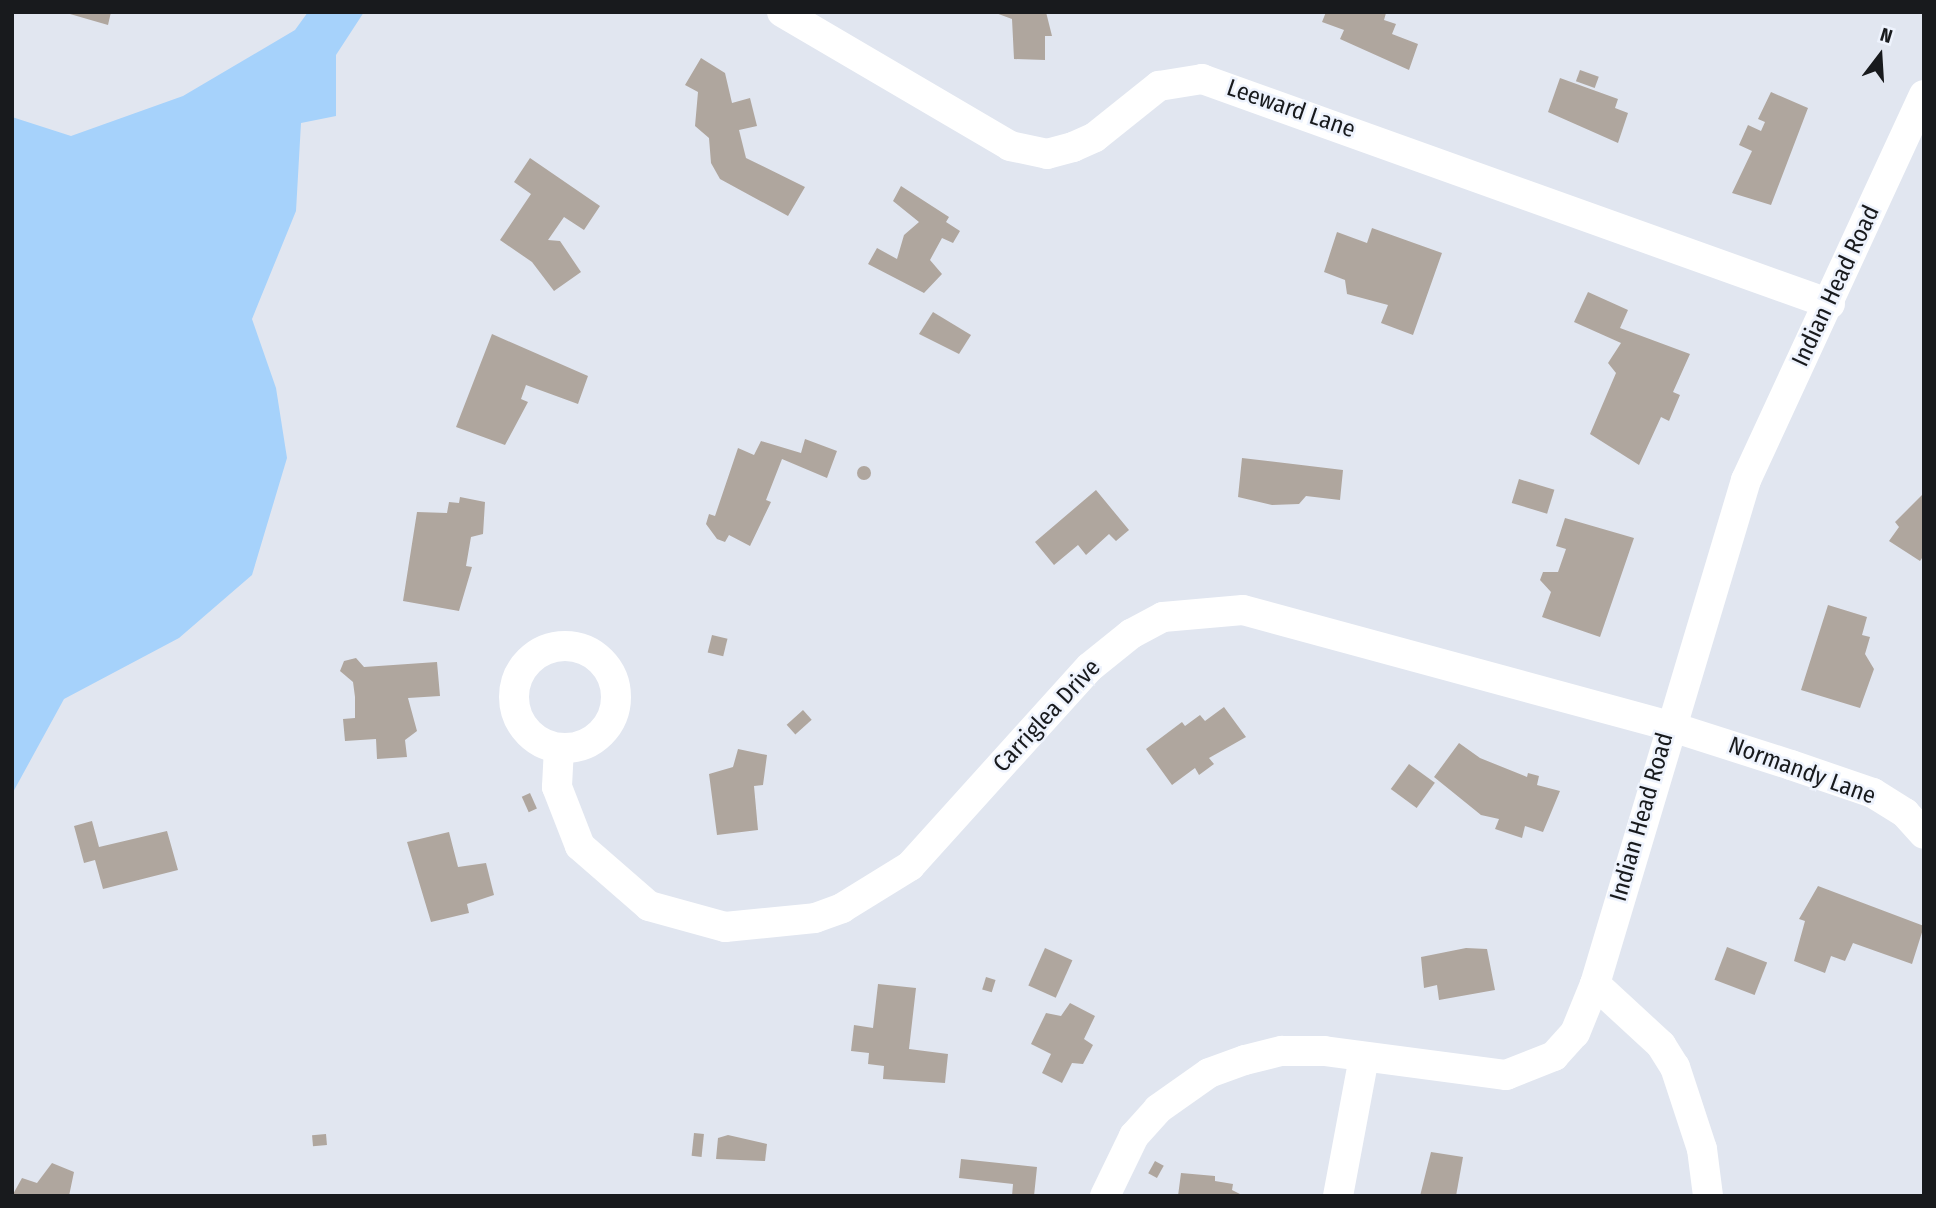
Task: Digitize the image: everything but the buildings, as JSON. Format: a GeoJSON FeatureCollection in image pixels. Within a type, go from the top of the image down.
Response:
{"type":"FeatureCollection","features":[{"type":"Feature","properties":{"kind":"street","name":"Leeward Lane"},"geometry":{"type":"LineString","coordinates":[[782,12],[1010,146],[1047,154],[1073,147],[1095,137],[1159,86],[1202,79],[1830,304]]}},
{"type":"Feature","properties":{"kind":"street","name":"Indian Head Road"},"geometry":{"type":"LineString","coordinates":[[1105,1196],[1134,1136],[1158,1109],[1209,1073],[1282,1051],[1364,1057],[1485,1075],[1526,1070],[1554,1056],[1575,1033],[1595,984],[1669,726],[1746,480],[1830,304],[1924,95]]}},
{"type":"Feature","properties":{"kind":"street","name":"Carriglea Drive"},"geometry":{"type":"LineString","coordinates":[[559,748],[557,787],[580,846],[649,906],[725,927],[754,927],[842,908],[910,866],[1090,667],[1163,617],[1243,610],[1285,618],[1669,726]]}},
{"type":"Feature","properties":{"kind":"street","name":"Normandy Lane"},"geometry":{"type":"LineString","coordinates":[[1669,726],[1873,793],[1905,813],[1924,834]]}},
{"type":"Feature","properties":{"kind":"street"},"geometry":{"type":"LineString","coordinates":[[1595,984],[1661,1045],[1675,1067],[1702,1149],[1708,1196]]}},
{"type":"Feature","properties":{"kind":"street"},"geometry":{"type":"LineString","coordinates":[[1338,1196],[1364,1057]]}},
{"type":"Feature","properties":{"kind":"water"},"geometry":{"type":"Polygon","coordinates":[[[308,12],[364,12],[336,55],[336,116],[301,123],[296,211],[252,319],[276,388],[287,458],[252,575],[179,638],[64,699],[12,794],[12,117],[71,136],[183,96],[295,30],[308,12]]]}}]}
